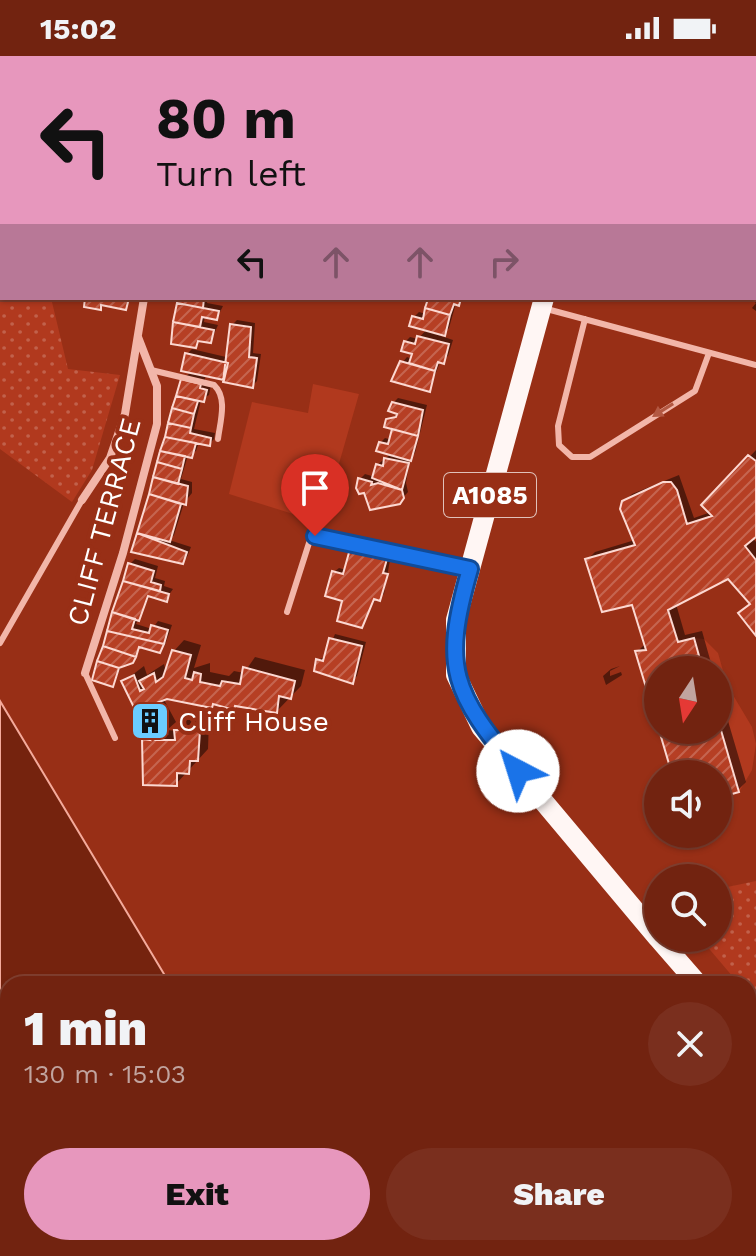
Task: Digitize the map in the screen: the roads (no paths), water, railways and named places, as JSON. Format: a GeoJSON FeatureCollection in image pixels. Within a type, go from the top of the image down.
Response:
{"type":"FeatureCollection","features":[{"type":"Feature","properties":{"kind":"main road","name":"A1085"},"geometry":{"type":"LineString","coordinates":[[543,303],[454,636],[456,675],[462,694],[481,727],[644,921]]}},
{"type":"Feature","properties":{"kind":"main road","name":"A1085"},"geometry":{"type":"LineString","coordinates":[[670,952],[691,976]]}},
{"type":"Feature","properties":{"kind":"street"},"geometry":{"type":"LineString","coordinates":[[82,500],[110,458],[125,414],[144,300]]}},
{"type":"Feature","properties":{"kind":"street","name":"CLIFF TERRACE"},"geometry":{"type":"LineString","coordinates":[[85,673],[123,553],[157,424],[157,386],[138,337]]}},
{"type":"Feature","properties":{"kind":"lane"},"geometry":{"type":"LineString","coordinates":[[543,303],[585,319],[756,365]]}},
{"type":"Feature","properties":{"kind":"lane"},"geometry":{"type":"LineString","coordinates":[[585,319],[558,426],[559,445],[572,457],[590,457],[695,391],[709,353]]}},
{"type":"Feature","properties":{"kind":"lane"},"geometry":{"type":"LineString","coordinates":[[151,370],[214,385],[219,390],[222,400],[218,439]]}},
{"type":"Feature","properties":{"kind":"lane"},"geometry":{"type":"LineString","coordinates":[[0,643],[82,500]]}},
{"type":"Feature","properties":{"kind":"lane"},"geometry":{"type":"LineString","coordinates":[[287,612],[309,543],[315,536],[470,569]]}},
{"type":"Feature","properties":{"kind":"lane"},"geometry":{"type":"LineString","coordinates":[[85,673],[115,738]]}},
{"type":"Feature","properties":{"kind":"place","name":"Cliff House"},"geometry":{"type":"Point","coordinates":[150,721]}}]}
